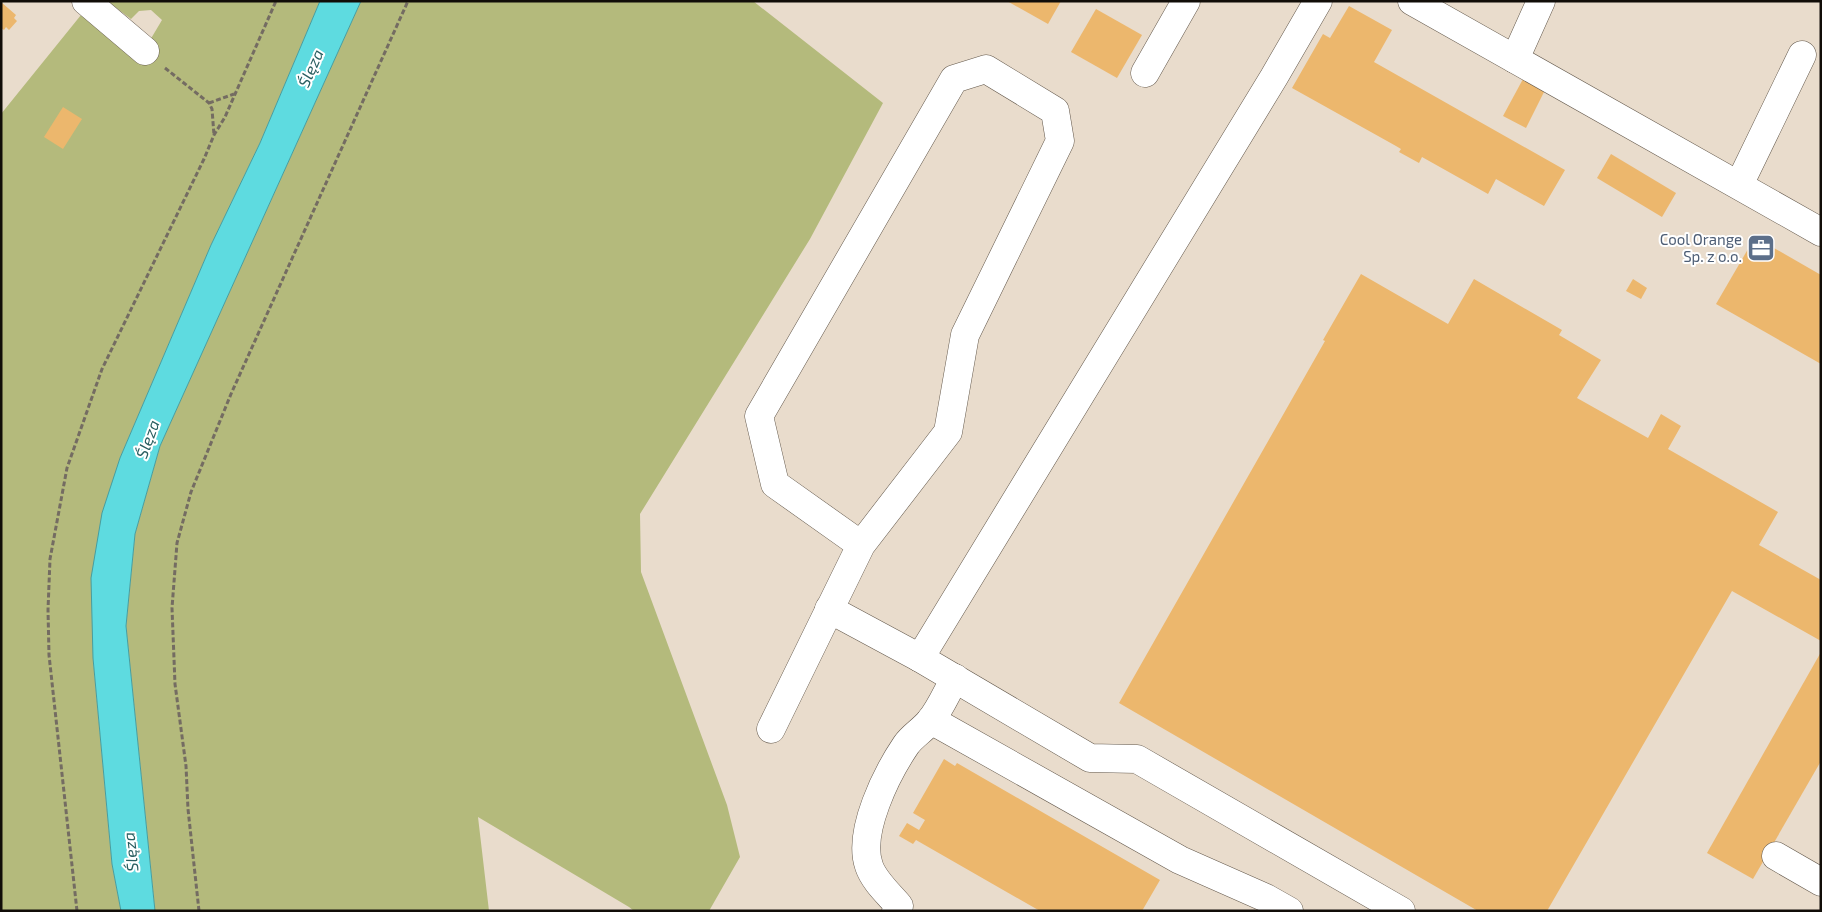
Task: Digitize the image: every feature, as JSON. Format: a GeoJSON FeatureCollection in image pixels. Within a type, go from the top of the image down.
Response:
{"type":"FeatureCollection","features":[{"type":"Feature","properties":{"kind":"lane"},"geometry":{"type":"LineString","coordinates":[[86,1],[145,51]]}},
{"type":"Feature","properties":{"kind":"lane"},"geometry":{"type":"LineString","coordinates":[[1145,73],[1186,1]]}},
{"type":"Feature","properties":{"kind":"lane"},"geometry":{"type":"LineString","coordinates":[[920,658],[1269,86],[1318,1]]}},
{"type":"Feature","properties":{"kind":"lane"},"geometry":{"type":"LineString","coordinates":[[1412,1],[1821,232]]}},
{"type":"Feature","properties":{"kind":"lane"},"geometry":{"type":"LineString","coordinates":[[1515,59],[1541,1]]}},
{"type":"Feature","properties":{"kind":"lane"},"geometry":{"type":"LineString","coordinates":[[1739,185],[1802,55]]}},
{"type":"Feature","properties":{"kind":"lane"},"geometry":{"type":"LineString","coordinates":[[770,729],[861,545],[948,432],[966,335],[1060,141],[1056,111],[986,69],[954,79],[759,416],[775,484],[861,545]]}},
{"type":"Feature","properties":{"kind":"lane"},"geometry":{"type":"LineString","coordinates":[[829,609],[920,658],[1090,758],[1137,759],[1402,911]]}},
{"type":"Feature","properties":{"kind":"lane"},"geometry":{"type":"LineString","coordinates":[[901,909],[882,886],[869,866],[866,843],[870,823],[880,792],[906,744],[931,720],[954,678]]}},
{"type":"Feature","properties":{"kind":"lane"},"geometry":{"type":"LineString","coordinates":[[931,720],[1180,860],[1272,906]]}},
{"type":"Feature","properties":{"kind":"lane"},"geometry":{"type":"LineString","coordinates":[[1776,856],[1821,882]]}},
{"type":"Feature","properties":{"kind":"path"},"geometry":{"type":"LineString","coordinates":[[77,911],[49,655],[50,559],[66,468],[102,368],[187,195],[214,135],[225,117],[276,1]]}},
{"type":"Feature","properties":{"kind":"path"},"geometry":{"type":"LineString","coordinates":[[199,911],[188,809],[186,766],[175,684],[172,608],[177,543],[191,492],[231,394],[408,1]]}},
{"type":"Feature","properties":{"kind":"path"},"geometry":{"type":"LineString","coordinates":[[145,51],[208,103],[212,110],[214,135]]}},
{"type":"Feature","properties":{"kind":"path"},"geometry":{"type":"LineString","coordinates":[[208,103],[234,94]]}},
{"type":"Feature","properties":{"kind":"green space"},"geometry":{"type":"Polygon","coordinates":[[[107,1],[320,1],[260,143],[211,245],[120,458],[93,658],[112,864],[121,911],[1,911],[1,114],[81,15],[137,62],[162,20],[151,10],[139,11],[131,19],[107,1]]]}},
{"type":"Feature","properties":{"kind":"green space"},"geometry":{"type":"Polygon","coordinates":[[[361,1],[753,1],[883,103],[810,239],[640,514],[641,572],[727,805],[740,857],[709,911],[634,911],[478,817],[489,911],[155,911],[126,626],[135,534],[160,446],[361,1]]]}},
{"type":"Feature","properties":{"kind":"water","name":"Ślęza"},"geometry":{"type":"Polygon","coordinates":[[[320,1],[361,1],[160,446],[135,534],[126,626],[155,911],[121,911],[112,864],[93,658],[91,578],[102,513],[120,458],[211,245],[260,143],[320,1]]]}},
{"type":"Feature","properties":{"kind":"building"},"geometry":{"type":"Polygon","coordinates":[[[1007,1],[1061,1],[1048,24],[1007,1]]]}},
{"type":"Feature","properties":{"kind":"building"},"geometry":{"type":"Polygon","coordinates":[[[1,2],[16,15],[14,18],[17,21],[9,30],[6,27],[4,30],[1,28],[1,2]]]}},
{"type":"Feature","properties":{"kind":"building"},"geometry":{"type":"Polygon","coordinates":[[[1349,6],[1392,30],[1374,62],[1565,170],[1544,206],[1496,179],[1488,194],[1422,157],[1419,163],[1399,152],[1401,149],[1396,146],[1292,88],[1323,34],[1330,38],[1349,6]]]}},
{"type":"Feature","properties":{"kind":"building"},"geometry":{"type":"Polygon","coordinates":[[[1096,9],[1142,35],[1117,78],[1071,52],[1096,9]]]}},
{"type":"Feature","properties":{"kind":"building"},"geometry":{"type":"Polygon","coordinates":[[[1523,79],[1545,90],[1526,128],[1503,116],[1523,79]]]}},
{"type":"Feature","properties":{"kind":"building"},"geometry":{"type":"Polygon","coordinates":[[[63,107],[82,119],[63,149],[44,137],[63,107]]]}},
{"type":"Feature","properties":{"kind":"building"},"geometry":{"type":"Polygon","coordinates":[[[1611,154],[1676,193],[1662,217],[1597,178],[1611,154]]]}},
{"type":"Feature","properties":{"kind":"building"},"geometry":{"type":"Polygon","coordinates":[[[1755,237],[1821,275],[1821,364],[1716,304],[1755,237]]]}},
{"type":"Feature","properties":{"kind":"building"},"geometry":{"type":"Polygon","coordinates":[[[1361,274],[1448,324],[1474,279],[1562,330],[1559,335],[1601,360],[1577,398],[1648,438],[1661,414],[1681,426],[1668,449],[1778,512],[1759,545],[1821,580],[1821,641],[1732,591],[1547,911],[1478,911],[1119,703],[1325,341],[1323,340],[1361,274]]]}},
{"type":"Feature","properties":{"kind":"building"},"geometry":{"type":"Polygon","coordinates":[[[1633,279],[1647,288],[1641,299],[1626,291],[1633,279]]]}},
{"type":"Feature","properties":{"kind":"building"},"geometry":{"type":"Polygon","coordinates":[[[1821,652],[1821,761],[1753,879],[1707,853],[1821,652]]]}},
{"type":"Feature","properties":{"kind":"building"},"geometry":{"type":"Polygon","coordinates":[[[944,759],[955,766],[957,763],[1160,880],[1142,911],[1040,911],[916,840],[913,844],[899,836],[907,823],[919,830],[925,820],[913,813],[944,759]]]}},
{"type":"Feature","properties":{"kind":"place","name":"Cool Orange Sp. z o.o."},"geometry":{"type":"Point","coordinates":[1761,248]}}]}
